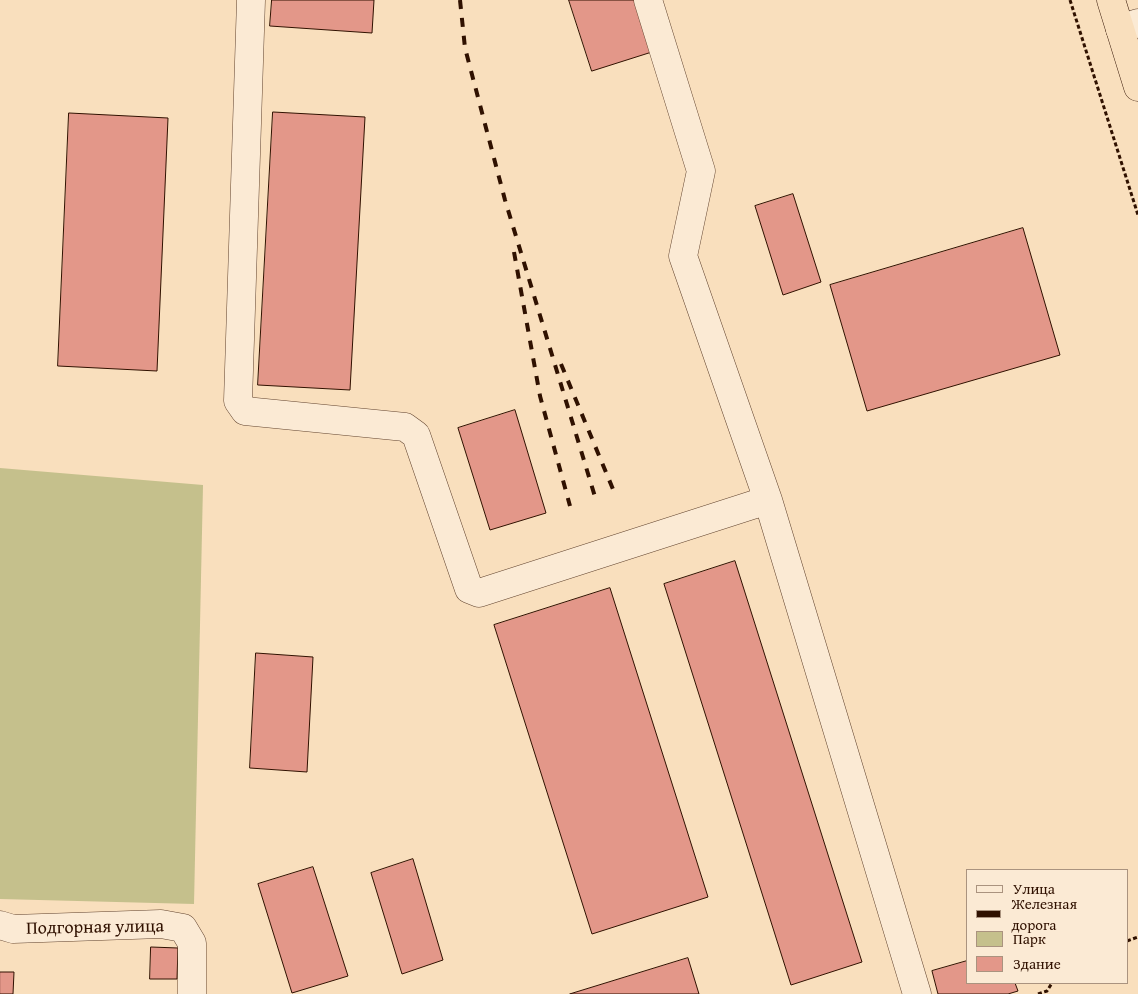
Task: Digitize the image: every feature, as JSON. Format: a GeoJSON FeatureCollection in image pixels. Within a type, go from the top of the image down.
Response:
{"type":"FeatureCollection","features":[{"type":"Feature","properties":{"kind":"highway"},"geometry":{"type":"LineString","coordinates":[[1111,0],[1129,26],[1138,88]]}},
{"type":"Feature","properties":{"kind":"lane"},"geometry":{"type":"LineString","coordinates":[[251,0],[238,400],[245,411],[405,427],[416,435],[470,589],[479,593],[768,500]]}},
{"type":"Feature","properties":{"kind":"lane"},"geometry":{"type":"LineString","coordinates":[[648,0],[701,171],[683,256],[768,500],[916,994]]}},
{"type":"Feature","properties":{"kind":"lane","name":"Подгорная улица"},"geometry":{"type":"LineString","coordinates":[[0,925],[13,929],[161,924],[183,928],[192,943],[192,994]]}},
{"type":"Feature","properties":{"kind":"path"},"geometry":{"type":"LineString","coordinates":[[1070,0],[1138,215]]}},
{"type":"Feature","properties":{"kind":"path"},"geometry":{"type":"LineString","coordinates":[[1038,994],[1047,991],[1051,984]]}},
{"type":"Feature","properties":{"kind":"green space"},"geometry":{"type":"Polygon","coordinates":[[[0,468],[203,485],[194,904],[0,899],[0,468]]]}},
{"type":"Feature","properties":{"kind":"building"},"geometry":{"type":"Polygon","coordinates":[[[272,0],[374,0],[372,33],[270,26],[272,0]]]}},
{"type":"Feature","properties":{"kind":"building"},"geometry":{"type":"Polygon","coordinates":[[[569,0],[638,0],[655,51],[592,71],[569,0]]]}},
{"type":"Feature","properties":{"kind":"building"},"geometry":{"type":"Polygon","coordinates":[[[273,112],[365,117],[350,390],[258,385],[273,112]]]}},
{"type":"Feature","properties":{"kind":"building"},"geometry":{"type":"Polygon","coordinates":[[[69,113],[168,118],[157,371],[58,366],[69,113]]]}},
{"type":"Feature","properties":{"kind":"building"},"geometry":{"type":"Polygon","coordinates":[[[793,194],[821,282],[783,295],[755,206],[793,194]]]}},
{"type":"Feature","properties":{"kind":"building"},"geometry":{"type":"Polygon","coordinates":[[[1023,228],[1060,355],[867,411],[830,285],[1023,228]]]}},
{"type":"Feature","properties":{"kind":"building"},"geometry":{"type":"Polygon","coordinates":[[[515,410],[546,513],[490,530],[458,428],[515,410]]]}},
{"type":"Feature","properties":{"kind":"building"},"geometry":{"type":"Polygon","coordinates":[[[735,561],[862,962],[791,985],[664,584],[735,561]]]}},
{"type":"Feature","properties":{"kind":"building"},"geometry":{"type":"Polygon","coordinates":[[[610,588],[708,897],[592,934],[494,625],[610,588]]]}},
{"type":"Feature","properties":{"kind":"building"},"geometry":{"type":"Polygon","coordinates":[[[256,653],[313,657],[307,772],[250,768],[256,653]]]}},
{"type":"Feature","properties":{"kind":"building"},"geometry":{"type":"Polygon","coordinates":[[[413,859],[443,960],[402,974],[371,873],[413,859]]]}},
{"type":"Feature","properties":{"kind":"building"},"geometry":{"type":"Polygon","coordinates":[[[313,867],[348,976],[292,993],[258,884],[313,867]]]}},
{"type":"Feature","properties":{"kind":"building"},"geometry":{"type":"Polygon","coordinates":[[[151,947],[178,948],[177,979],[150,979],[151,947]]]}},
{"type":"Feature","properties":{"kind":"building"},"geometry":{"type":"Polygon","coordinates":[[[688,958],[699,994],[570,994],[688,958]]]}},
{"type":"Feature","properties":{"kind":"building"},"geometry":{"type":"Polygon","coordinates":[[[966,961],[966,984],[1015,984],[1018,991],[1008,994],[938,994],[932,971],[966,961]]]}},
{"type":"Feature","properties":{"kind":"building"},"geometry":{"type":"Polygon","coordinates":[[[0,972],[14,972],[13,994],[0,994],[0,972]]]}},
{"type":"Feature","properties":{"kind":"railway"},"geometry":{"type":"LineString","coordinates":[[460,0],[465,48],[505,200],[596,500]]}},
{"type":"Feature","properties":{"kind":"railway"},"geometry":{"type":"LineString","coordinates":[[514,252],[540,396],[570,506]]}},
{"type":"Feature","properties":{"kind":"railway"},"geometry":{"type":"LineString","coordinates":[[561,364],[615,494]]}}]}
